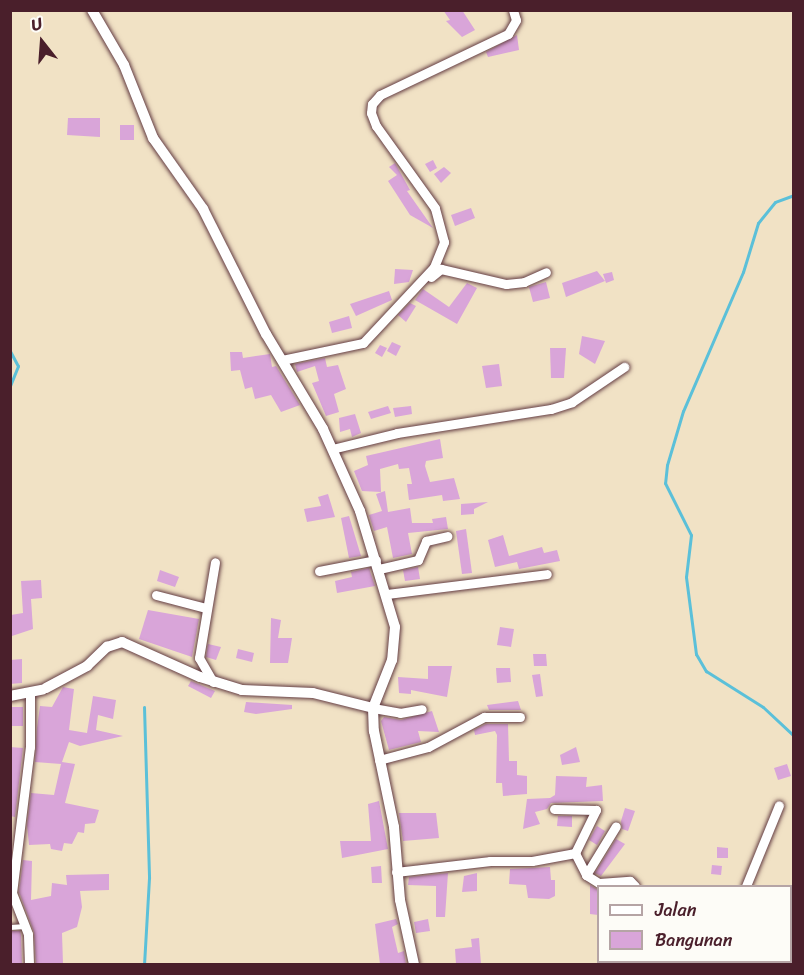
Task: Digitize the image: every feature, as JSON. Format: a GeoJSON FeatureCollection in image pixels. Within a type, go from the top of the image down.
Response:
{"type":"FeatureCollection","features":[{"type":"Feature","properties":{"kind":"street"},"geometry":{"type":"LineString","coordinates":[[92,10],[124,65],[153,138],[203,209],[282,360],[332,449],[378,565],[387,594],[396,641],[373,708],[380,760],[394,827],[396,872],[414,964]]}},
{"type":"Feature","properties":{"kind":"street"},"geometry":{"type":"LineString","coordinates":[[424,280],[444,242],[435,208],[376,126],[371,113],[372,104],[380,95],[508,34],[516,20],[513,10]]}},
{"type":"Feature","properties":{"kind":"street"},"geometry":{"type":"LineString","coordinates":[[282,360],[363,343],[424,280],[441,269],[506,284],[524,282],[546,272]]}},
{"type":"Feature","properties":{"kind":"street"},"geometry":{"type":"LineString","coordinates":[[332,449],[397,433],[551,409],[572,402],[624,367]]}},
{"type":"Feature","properties":{"kind":"street"},"geometry":{"type":"LineString","coordinates":[[319,571],[418,560],[426,541],[447,537]]}},
{"type":"Feature","properties":{"kind":"street"},"geometry":{"type":"LineString","coordinates":[[213,682],[199,658],[215,562]]}},
{"type":"Feature","properties":{"kind":"street"},"geometry":{"type":"LineString","coordinates":[[387,594],[547,574]]}},
{"type":"Feature","properties":{"kind":"street"},"geometry":{"type":"LineString","coordinates":[[156,595],[206,608]]}},
{"type":"Feature","properties":{"kind":"street"},"geometry":{"type":"LineString","coordinates":[[10,696],[30,694],[44,689],[87,666],[107,647],[122,642],[213,682],[242,690],[327,695],[400,713],[422,709]]}},
{"type":"Feature","properties":{"kind":"street"},"geometry":{"type":"LineString","coordinates":[[29,964],[25,926],[12,893],[30,747],[30,694]]}},
{"type":"Feature","properties":{"kind":"street"},"geometry":{"type":"LineString","coordinates":[[380,760],[428,747],[484,717],[520,717]]}},
{"type":"Feature","properties":{"kind":"street"},"geometry":{"type":"LineString","coordinates":[[746,885],[779,805]]}},
{"type":"Feature","properties":{"kind":"street"},"geometry":{"type":"LineString","coordinates":[[554,809],[597,810],[575,853]]}},
{"type":"Feature","properties":{"kind":"street"},"geometry":{"type":"LineString","coordinates":[[586,875],[616,826]]}},
{"type":"Feature","properties":{"kind":"street"},"geometry":{"type":"LineString","coordinates":[[396,872],[490,861],[532,861],[575,853]]}},
{"type":"Feature","properties":{"kind":"street"},"geometry":{"type":"LineString","coordinates":[[575,853],[586,875],[598,883],[630,881],[634,885]]}},
{"type":"Feature","properties":{"kind":"lane"},"geometry":{"type":"LineString","coordinates":[[10,927],[25,926]]}},
{"type":"Feature","properties":{"kind":"building"},"geometry":{"type":"Polygon","coordinates":[[[443,10],[462,10],[475,30],[462,37],[446,21],[450,20],[443,10]]]}},
{"type":"Feature","properties":{"kind":"building"},"geometry":{"type":"Polygon","coordinates":[[[517,35],[519,50],[488,57],[486,52],[517,35]]]}},
{"type":"Feature","properties":{"kind":"building"},"geometry":{"type":"Polygon","coordinates":[[[68,118],[100,118],[100,137],[67,135],[68,118]]]}},
{"type":"Feature","properties":{"kind":"building"},"geometry":{"type":"Polygon","coordinates":[[[120,125],[134,125],[134,140],[120,140],[120,125]]]}},
{"type":"Feature","properties":{"kind":"building"},"geometry":{"type":"Polygon","coordinates":[[[433,160],[437,168],[430,172],[425,164],[433,160]]]}},
{"type":"Feature","properties":{"kind":"building"},"geometry":{"type":"Polygon","coordinates":[[[395,163],[410,190],[407,191],[433,228],[410,215],[388,181],[397,175],[389,167],[395,163]]]}},
{"type":"Feature","properties":{"kind":"building"},"geometry":{"type":"Polygon","coordinates":[[[444,167],[451,173],[441,183],[434,174],[444,167]]]}},
{"type":"Feature","properties":{"kind":"building"},"geometry":{"type":"Polygon","coordinates":[[[471,208],[475,218],[455,226],[451,215],[471,208]]]}},
{"type":"Feature","properties":{"kind":"building"},"geometry":{"type":"Polygon","coordinates":[[[395,269],[413,270],[409,282],[394,284],[395,269]]]}},
{"type":"Feature","properties":{"kind":"building"},"geometry":{"type":"Polygon","coordinates":[[[597,271],[605,281],[566,297],[562,283],[597,271]]]}},
{"type":"Feature","properties":{"kind":"building"},"geometry":{"type":"Polygon","coordinates":[[[612,272],[614,280],[606,283],[603,274],[612,272]]]}},
{"type":"Feature","properties":{"kind":"building"},"geometry":{"type":"Polygon","coordinates":[[[546,282],[550,298],[533,302],[529,287],[546,282]]]}},
{"type":"Feature","properties":{"kind":"building"},"geometry":{"type":"Polygon","coordinates":[[[467,283],[477,288],[457,324],[415,300],[423,289],[449,307],[467,283]]]}},
{"type":"Feature","properties":{"kind":"building"},"geometry":{"type":"Polygon","coordinates":[[[389,291],[392,300],[356,316],[350,304],[389,291]]]}},
{"type":"Feature","properties":{"kind":"building"},"geometry":{"type":"Polygon","coordinates":[[[410,303],[416,306],[406,322],[398,315],[410,303]]]}},
{"type":"Feature","properties":{"kind":"building"},"geometry":{"type":"Polygon","coordinates":[[[349,316],[352,328],[332,333],[329,322],[349,316]]]}},
{"type":"Feature","properties":{"kind":"building"},"geometry":{"type":"Polygon","coordinates":[[[582,336],[605,341],[595,364],[579,354],[582,336]]]}},
{"type":"Feature","properties":{"kind":"building"},"geometry":{"type":"Polygon","coordinates":[[[392,342],[401,346],[396,356],[387,351],[392,342]]]}},
{"type":"Feature","properties":{"kind":"building"},"geometry":{"type":"Polygon","coordinates":[[[380,345],[387,348],[382,357],[375,353],[380,345]]]}},
{"type":"Feature","properties":{"kind":"building"},"geometry":{"type":"Polygon","coordinates":[[[550,348],[566,348],[564,378],[551,378],[550,348]]]}},
{"type":"Feature","properties":{"kind":"building"},"geometry":{"type":"Polygon","coordinates":[[[230,352],[242,352],[243,358],[270,354],[272,367],[276,366],[300,405],[281,412],[271,395],[255,399],[252,387],[245,389],[240,370],[231,371],[230,352]]]}},
{"type":"Feature","properties":{"kind":"building"},"geometry":{"type":"Polygon","coordinates":[[[325,358],[327,367],[338,365],[346,389],[334,394],[339,412],[326,416],[312,383],[319,381],[315,366],[297,372],[295,364],[325,358]]]}},
{"type":"Feature","properties":{"kind":"building"},"geometry":{"type":"Polygon","coordinates":[[[499,364],[502,386],[486,388],[482,366],[499,364]]]}},
{"type":"Feature","properties":{"kind":"building"},"geometry":{"type":"Polygon","coordinates":[[[388,406],[391,413],[371,419],[368,412],[388,406]]]}},
{"type":"Feature","properties":{"kind":"building"},"geometry":{"type":"Polygon","coordinates":[[[411,406],[412,414],[395,417],[393,408],[411,406]]]}},
{"type":"Feature","properties":{"kind":"building"},"geometry":{"type":"Polygon","coordinates":[[[355,414],[361,433],[352,437],[350,429],[340,432],[339,418],[355,414]]]}},
{"type":"Feature","properties":{"kind":"building"},"geometry":{"type":"Polygon","coordinates":[[[440,439],[443,458],[426,461],[425,466],[430,482],[454,478],[460,499],[443,501],[442,495],[409,500],[407,484],[412,484],[409,468],[399,469],[398,464],[380,469],[381,492],[362,491],[354,471],[368,465],[366,456],[440,439]]]}},
{"type":"Feature","properties":{"kind":"building"},"geometry":{"type":"Polygon","coordinates":[[[385,491],[388,512],[410,508],[412,523],[433,523],[432,519],[446,517],[448,529],[408,533],[412,554],[393,558],[387,527],[374,531],[369,515],[382,511],[376,494],[385,491]]]}},
{"type":"Feature","properties":{"kind":"building"},"geometry":{"type":"Polygon","coordinates":[[[328,494],[335,517],[307,522],[304,509],[321,506],[318,497],[328,494]]]}},
{"type":"Feature","properties":{"kind":"building"},"geometry":{"type":"Polygon","coordinates":[[[488,502],[474,509],[474,514],[461,515],[461,504],[488,502]]]}},
{"type":"Feature","properties":{"kind":"building"},"geometry":{"type":"Polygon","coordinates":[[[349,516],[361,556],[349,558],[341,518],[349,516]]]}},
{"type":"Feature","properties":{"kind":"building"},"geometry":{"type":"Polygon","coordinates":[[[466,529],[472,573],[462,574],[456,531],[466,529]]]}},
{"type":"Feature","properties":{"kind":"building"},"geometry":{"type":"Polygon","coordinates":[[[503,535],[509,556],[542,547],[544,553],[557,550],[560,561],[519,569],[517,562],[495,567],[488,540],[503,535]]]}},
{"type":"Feature","properties":{"kind":"building"},"geometry":{"type":"Polygon","coordinates":[[[418,567],[420,579],[405,581],[403,570],[418,567]]]}},
{"type":"Feature","properties":{"kind":"building"},"geometry":{"type":"Polygon","coordinates":[[[369,568],[375,586],[337,593],[335,581],[352,577],[351,572],[369,568]]]}},
{"type":"Feature","properties":{"kind":"building"},"geometry":{"type":"Polygon","coordinates":[[[160,570],[179,577],[175,587],[157,581],[160,570]]]}},
{"type":"Feature","properties":{"kind":"building"},"geometry":{"type":"Polygon","coordinates":[[[41,580],[42,598],[31,599],[33,629],[12,636],[11,615],[23,613],[21,581],[41,580]]]}},
{"type":"Feature","properties":{"kind":"building"},"geometry":{"type":"Polygon","coordinates":[[[148,610],[199,619],[192,657],[139,639],[148,610]]]}},
{"type":"Feature","properties":{"kind":"building"},"geometry":{"type":"Polygon","coordinates":[[[271,618],[281,620],[278,638],[292,638],[288,663],[270,663],[271,618]]]}},
{"type":"Feature","properties":{"kind":"building"},"geometry":{"type":"Polygon","coordinates":[[[500,627],[514,629],[511,647],[497,645],[500,627]]]}},
{"type":"Feature","properties":{"kind":"building"},"geometry":{"type":"Polygon","coordinates":[[[208,644],[221,647],[216,660],[206,657],[208,644]]]}},
{"type":"Feature","properties":{"kind":"building"},"geometry":{"type":"Polygon","coordinates":[[[238,649],[254,653],[252,662],[236,658],[238,649]]]}},
{"type":"Feature","properties":{"kind":"building"},"geometry":{"type":"Polygon","coordinates":[[[533,654],[546,654],[547,666],[534,666],[533,654]]]}},
{"type":"Feature","properties":{"kind":"building"},"geometry":{"type":"Polygon","coordinates":[[[22,659],[22,683],[10,684],[10,660],[22,659]]]}},
{"type":"Feature","properties":{"kind":"building"},"geometry":{"type":"Polygon","coordinates":[[[428,666],[452,666],[447,697],[411,690],[411,694],[399,693],[398,677],[428,679],[428,666]]]}},
{"type":"Feature","properties":{"kind":"building"},"geometry":{"type":"Polygon","coordinates":[[[496,668],[510,668],[511,682],[497,683],[496,668]]]}},
{"type":"Feature","properties":{"kind":"building"},"geometry":{"type":"Polygon","coordinates":[[[540,674],[543,696],[536,697],[532,675],[540,674]]]}},
{"type":"Feature","properties":{"kind":"building"},"geometry":{"type":"Polygon","coordinates":[[[191,681],[215,691],[211,698],[188,686],[191,681]]]}},
{"type":"Feature","properties":{"kind":"building"},"geometry":{"type":"Polygon","coordinates":[[[63,687],[74,689],[69,730],[87,733],[93,696],[116,700],[113,719],[98,715],[96,730],[123,736],[80,746],[69,742],[62,762],[75,764],[65,803],[99,810],[95,823],[85,824],[84,833],[78,832],[72,844],[64,843],[62,851],[51,849],[50,844],[29,845],[27,825],[31,793],[54,795],[61,764],[35,762],[37,728],[40,706],[52,707],[63,687]]]}},
{"type":"Feature","properties":{"kind":"building"},"geometry":{"type":"Polygon","coordinates":[[[518,701],[521,710],[489,710],[487,705],[518,701]]]}},
{"type":"Feature","properties":{"kind":"building"},"geometry":{"type":"Polygon","coordinates":[[[246,702],[292,705],[292,709],[256,714],[244,712],[246,702]]]}},
{"type":"Feature","properties":{"kind":"building"},"geometry":{"type":"Polygon","coordinates":[[[10,707],[23,707],[23,726],[10,726],[10,707]]]}},
{"type":"Feature","properties":{"kind":"building"},"geometry":{"type":"Polygon","coordinates":[[[432,711],[439,732],[418,731],[421,742],[389,750],[381,721],[384,717],[401,720],[432,711]]]}},
{"type":"Feature","properties":{"kind":"building"},"geometry":{"type":"Polygon","coordinates":[[[486,724],[508,724],[509,761],[517,761],[517,775],[527,776],[527,794],[503,796],[502,783],[496,783],[497,735],[495,731],[475,735],[474,730],[486,724]]]}},
{"type":"Feature","properties":{"kind":"building"},"geometry":{"type":"Polygon","coordinates":[[[10,747],[23,748],[15,817],[10,816],[10,747]]]}},
{"type":"Feature","properties":{"kind":"building"},"geometry":{"type":"Polygon","coordinates":[[[576,747],[580,762],[562,765],[560,755],[576,747]]]}},
{"type":"Feature","properties":{"kind":"building"},"geometry":{"type":"Polygon","coordinates":[[[787,764],[791,776],[778,780],[774,768],[787,764]]]}},
{"type":"Feature","properties":{"kind":"building"},"geometry":{"type":"Polygon","coordinates":[[[556,776],[587,777],[586,787],[602,785],[603,801],[551,803],[547,809],[535,812],[540,824],[523,829],[527,799],[550,798],[555,795],[556,776]]]}},
{"type":"Feature","properties":{"kind":"building"},"geometry":{"type":"Polygon","coordinates":[[[379,801],[388,849],[342,858],[340,841],[371,841],[368,804],[379,801]]]}},
{"type":"Feature","properties":{"kind":"building"},"geometry":{"type":"Polygon","coordinates":[[[625,808],[635,811],[628,831],[622,829],[621,821],[625,808]]]}},
{"type":"Feature","properties":{"kind":"building"},"geometry":{"type":"Polygon","coordinates":[[[399,813],[436,813],[439,838],[403,841],[399,813]]]}},
{"type":"Feature","properties":{"kind":"building"},"geometry":{"type":"Polygon","coordinates":[[[558,816],[572,816],[572,827],[557,826],[558,816]]]}},
{"type":"Feature","properties":{"kind":"building"},"geometry":{"type":"Polygon","coordinates":[[[597,826],[605,831],[597,845],[589,840],[597,826]]]}},
{"type":"Feature","properties":{"kind":"building"},"geometry":{"type":"Polygon","coordinates":[[[616,839],[625,844],[601,876],[595,873],[616,839]]]}},
{"type":"Feature","properties":{"kind":"building"},"geometry":{"type":"Polygon","coordinates":[[[717,847],[728,848],[728,858],[717,858],[717,847]]]}},
{"type":"Feature","properties":{"kind":"building"},"geometry":{"type":"Polygon","coordinates":[[[23,860],[32,861],[31,900],[51,896],[52,883],[67,885],[66,875],[109,874],[109,890],[80,891],[82,907],[77,927],[62,933],[63,964],[36,964],[34,932],[19,892],[23,860]]]}},
{"type":"Feature","properties":{"kind":"building"},"geometry":{"type":"Polygon","coordinates":[[[712,865],[722,866],[721,875],[711,874],[712,865]]]}},
{"type":"Feature","properties":{"kind":"building"},"geometry":{"type":"Polygon","coordinates":[[[381,866],[382,883],[372,883],[371,867],[381,866]]]}},
{"type":"Feature","properties":{"kind":"building"},"geometry":{"type":"Polygon","coordinates":[[[550,867],[551,880],[555,880],[555,896],[549,899],[528,898],[526,885],[509,884],[510,869],[550,867]]]}},
{"type":"Feature","properties":{"kind":"building"},"geometry":{"type":"Polygon","coordinates":[[[448,873],[445,917],[436,917],[436,886],[408,885],[409,877],[448,873]]]}},
{"type":"Feature","properties":{"kind":"building"},"geometry":{"type":"Polygon","coordinates":[[[477,873],[477,891],[462,892],[464,876],[477,873]]]}},
{"type":"Feature","properties":{"kind":"building"},"geometry":{"type":"Polygon","coordinates":[[[590,885],[597,889],[597,915],[590,914],[590,885]]]}},
{"type":"Feature","properties":{"kind":"building"},"geometry":{"type":"Polygon","coordinates":[[[396,919],[398,924],[392,927],[398,953],[404,951],[406,964],[380,964],[375,924],[396,919]]]}},
{"type":"Feature","properties":{"kind":"building"},"geometry":{"type":"Polygon","coordinates":[[[428,919],[430,931],[416,933],[414,922],[428,919]]]}},
{"type":"Feature","properties":{"kind":"building"},"geometry":{"type":"Polygon","coordinates":[[[10,931],[20,931],[22,964],[10,964],[10,931]]]}},
{"type":"Feature","properties":{"kind":"building"},"geometry":{"type":"Polygon","coordinates":[[[479,938],[481,964],[456,964],[455,949],[472,947],[471,939],[479,938]]]}},
{"type":"Feature","properties":{"kind":"waterway"},"geometry":{"type":"LineString","coordinates":[[794,195],[775,202],[758,223],[743,272],[683,411],[667,465],[665,483],[691,535],[686,577],[696,654],[706,671],[763,707],[794,736]]}},
{"type":"Feature","properties":{"kind":"waterway"},"geometry":{"type":"LineString","coordinates":[[10,351],[18,366],[10,386]]}},
{"type":"Feature","properties":{"kind":"waterway"},"geometry":{"type":"LineString","coordinates":[[144,707],[149,878],[144,964]]}},
{"type":"Feature","properties":{"kind":"waterway"},"geometry":{"type":"LineString","coordinates":[[794,835],[794,847]]}}]}
